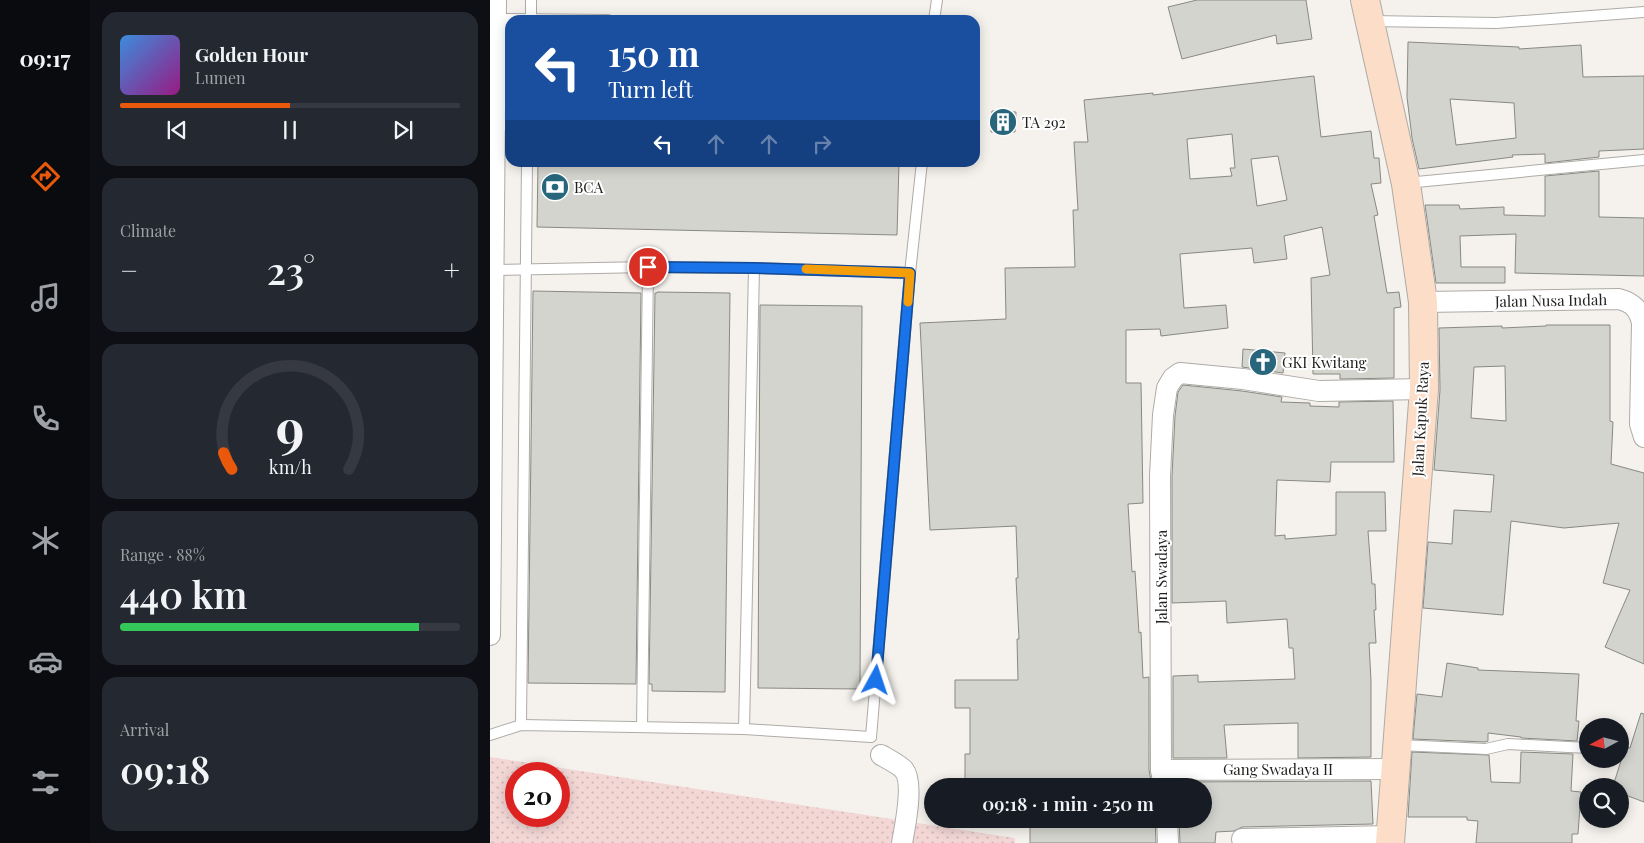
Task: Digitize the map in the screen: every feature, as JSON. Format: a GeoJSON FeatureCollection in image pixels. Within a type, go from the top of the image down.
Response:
{"type":"FeatureCollection","features":[{"type":"Feature","properties":{"kind":"main road","name":"Jalan Kapuk Raya"},"geometry":{"type":"LineString","coordinates":[[1368,11],[1406,184],[1423,302],[1424,388],[1390,839]]}},
{"type":"Feature","properties":{"kind":"street"},"geometry":{"type":"LineString","coordinates":[[490,635],[492,270],[502,125],[496,10]]}},
{"type":"Feature","properties":{"kind":"street","name":"Jalan Nusa Indah"},"geometry":{"type":"LineString","coordinates":[[1423,302],[1619,299],[1628,302],[1640,314],[1642,323],[1640,424],[1644,438]]}},
{"type":"Feature","properties":{"kind":"street","name":"Jalan Swadaya"},"geometry":{"type":"LineString","coordinates":[[1163,778],[1161,458],[1163,415],[1167,388],[1173,378],[1180,373],[1243,379],[1320,391],[1424,388]]}},
{"type":"Feature","properties":{"kind":"street"},"geometry":{"type":"LineString","coordinates":[[876,746],[904,770],[909,784],[907,814],[902,843]]}},
{"type":"Feature","properties":{"kind":"street","name":"Gang Swadaya II"},"geometry":{"type":"LineString","coordinates":[[1163,778],[1395,757]]}},
{"type":"Feature","properties":{"kind":"street"},"geometry":{"type":"LineString","coordinates":[[1167,828],[1168,843]]}},
{"type":"Feature","properties":{"kind":"street"},"geometry":{"type":"LineString","coordinates":[[1242,840],[1390,839]]}},
{"type":"Feature","properties":{"kind":"lane"},"geometry":{"type":"LineString","coordinates":[[531,0],[531,15]]}},
{"type":"Feature","properties":{"kind":"lane"},"geometry":{"type":"LineString","coordinates":[[935,15],[937,0]]}},
{"type":"Feature","properties":{"kind":"lane"},"geometry":{"type":"LineString","coordinates":[[496,10],[515,15]]}},
{"type":"Feature","properties":{"kind":"lane"},"geometry":{"type":"LineString","coordinates":[[1368,11],[1496,23],[1644,12]]}},
{"type":"Feature","properties":{"kind":"lane"},"geometry":{"type":"LineString","coordinates":[[1406,184],[1644,160]]}},
{"type":"Feature","properties":{"kind":"lane"},"geometry":{"type":"LineString","coordinates":[[521,725],[527,167]]}},
{"type":"Feature","properties":{"kind":"lane"},"geometry":{"type":"LineString","coordinates":[[490,735],[521,725],[744,728],[876,746],[910,273],[921,167]]}},
{"type":"Feature","properties":{"kind":"lane"},"geometry":{"type":"LineString","coordinates":[[492,270],[648,267],[910,273]]}},
{"type":"Feature","properties":{"kind":"lane"},"geometry":{"type":"LineString","coordinates":[[642,727],[648,267]]}},
{"type":"Feature","properties":{"kind":"lane"},"geometry":{"type":"LineString","coordinates":[[744,728],[754,268]]}},
{"type":"Feature","properties":{"kind":"lane"},"geometry":{"type":"LineString","coordinates":[[1395,757],[1486,750],[1508,744],[1579,748]]}},
{"type":"Feature","properties":{"kind":"shaded area"},"geometry":{"type":"Polygon","coordinates":[[[490,757],[522,762],[505,762],[505,827],[570,827],[570,769],[924,824],[924,828],[950,828],[1015,838],[1015,843],[490,843],[490,757]]]}},
{"type":"Feature","properties":{"kind":"building"},"geometry":{"type":"Polygon","coordinates":[[[1197,0],[1306,0],[1312,39],[1277,44],[1276,35],[1182,59],[1168,7],[1197,0]]]}},
{"type":"Feature","properties":{"kind":"building"},"geometry":{"type":"Polygon","coordinates":[[[1408,42],[1519,47],[1519,49],[1581,45],[1583,77],[1644,76],[1644,149],[1599,151],[1599,157],[1545,163],[1545,154],[1512,155],[1513,157],[1419,169],[1412,138],[1407,97],[1408,42]],[[1450,99],[1456,145],[1516,138],[1514,103],[1450,99]]]}},
{"type":"Feature","properties":{"kind":"building"},"geometry":{"type":"Polygon","coordinates":[[[1314,76],[1321,137],[1371,131],[1374,158],[1379,158],[1381,183],[1371,184],[1378,215],[1374,216],[1387,293],[1399,292],[1401,307],[1394,308],[1394,378],[1340,379],[1340,374],[1313,374],[1311,278],[1330,275],[1322,227],[1284,236],[1287,259],[1254,263],[1252,248],[1180,254],[1184,308],[1226,305],[1228,328],[1161,336],[1160,329],[1126,330],[1126,383],[1141,383],[1143,503],[1128,504],[1132,572],[1135,571],[1139,633],[1141,632],[1143,678],[1149,677],[1150,778],[965,778],[965,754],[970,754],[970,708],[955,708],[955,680],[1018,680],[1017,639],[1019,639],[1016,526],[930,530],[920,323],[1006,319],[1005,268],[1075,267],[1073,210],[1078,210],[1074,142],[1088,142],[1084,100],[1153,93],[1153,95],[1314,76]],[[1232,134],[1187,139],[1190,179],[1232,176],[1230,168],[1235,168],[1232,134]],[[1278,156],[1251,159],[1257,206],[1287,200],[1278,156]]]}},
{"type":"Feature","properties":{"kind":"building","name":"TA 292"},"geometry":{"type":"Polygon","coordinates":[[[992,111],[1016,112],[1015,132],[991,132],[992,111]]]}},
{"type":"Feature","properties":{"kind":"building"},"geometry":{"type":"Polygon","coordinates":[[[538,167],[899,167],[897,235],[537,227],[538,167]]]}},
{"type":"Feature","properties":{"kind":"building"},"geometry":{"type":"Polygon","coordinates":[[[1599,171],[1599,217],[1644,218],[1644,276],[1515,273],[1516,234],[1460,236],[1461,267],[1505,267],[1505,283],[1436,283],[1425,205],[1459,205],[1460,209],[1504,207],[1504,215],[1545,216],[1545,176],[1599,171]]]}},
{"type":"Feature","properties":{"kind":"building"},"geometry":{"type":"Polygon","coordinates":[[[533,291],[641,293],[636,684],[528,683],[533,291]]]}},
{"type":"Feature","properties":{"kind":"building"},"geometry":{"type":"Polygon","coordinates":[[[655,293],[730,293],[725,692],[652,691],[652,684],[649,684],[655,293]]]}},
{"type":"Feature","properties":{"kind":"building"},"geometry":{"type":"Polygon","coordinates":[[[760,305],[862,306],[860,689],[758,688],[760,305]]]}},
{"type":"Feature","properties":{"kind":"building"},"geometry":{"type":"Polygon","coordinates":[[[1610,325],[1610,421],[1613,422],[1611,464],[1644,473],[1644,664],[1605,647],[1630,590],[1603,583],[1619,523],[1564,528],[1511,521],[1503,615],[1423,608],[1428,542],[1452,544],[1454,510],[1491,512],[1494,475],[1434,470],[1440,390],[1439,328],[1610,325]],[[1505,366],[1474,367],[1471,418],[1506,421],[1505,366]]]}},
{"type":"Feature","properties":{"kind":"building","name":"GKI Kwitang"},"geometry":{"type":"Polygon","coordinates":[[[1243,349],[1285,353],[1283,373],[1242,367],[1243,349]]]}},
{"type":"Feature","properties":{"kind":"building"},"geometry":{"type":"Polygon","coordinates":[[[1183,385],[1282,397],[1281,402],[1310,403],[1310,406],[1339,407],[1339,402],[1393,401],[1394,462],[1331,462],[1330,482],[1277,480],[1275,536],[1285,535],[1285,539],[1336,535],[1336,492],[1385,492],[1386,531],[1368,531],[1372,584],[1375,584],[1376,610],[1374,610],[1376,643],[1369,643],[1371,757],[1298,758],[1298,723],[1224,725],[1227,758],[1173,758],[1173,676],[1198,675],[1198,682],[1295,679],[1293,648],[1289,648],[1287,619],[1227,623],[1226,601],[1172,603],[1172,476],[1175,416],[1178,392],[1183,385]]]}},
{"type":"Feature","properties":{"kind":"building"},"geometry":{"type":"Polygon","coordinates":[[[1447,663],[1478,668],[1478,670],[1579,674],[1576,721],[1579,721],[1577,741],[1521,738],[1488,733],[1488,741],[1485,742],[1413,739],[1417,694],[1442,697],[1447,663]]]}},
{"type":"Feature","properties":{"kind":"building"},"geometry":{"type":"Polygon","coordinates":[[[1641,713],[1644,714],[1644,802],[1629,796],[1629,778],[1616,778],[1619,768],[1629,768],[1630,748],[1641,713]]]}},
{"type":"Feature","properties":{"kind":"building"},"geometry":{"type":"Polygon","coordinates":[[[1412,752],[1489,755],[1491,782],[1520,783],[1521,752],[1573,754],[1571,791],[1579,792],[1579,820],[1578,834],[1572,834],[1572,843],[1476,843],[1478,821],[1467,820],[1467,817],[1408,817],[1412,752]]]}},
{"type":"Feature","properties":{"kind":"building"},"geometry":{"type":"Polygon","coordinates":[[[1371,781],[1373,824],[1242,827],[1234,831],[1216,832],[1215,843],[1180,843],[1179,828],[1212,828],[1212,782],[1371,781]]]}},
{"type":"Feature","properties":{"kind":"building"},"geometry":{"type":"Polygon","coordinates":[[[1030,828],[1155,828],[1156,843],[1030,843],[1030,828]]]}},
{"type":"Feature","properties":{"kind":"slow traffic"},"geometry":{"type":"LineString","coordinates":[[806,269],[910,273],[908,302]]}},
{"type":"Feature","properties":{"kind":"place","name":"TA 292"},"geometry":{"type":"Point","coordinates":[1003,122]}},
{"type":"Feature","properties":{"kind":"place","name":"BCA"},"geometry":{"type":"Point","coordinates":[555,187]}},
{"type":"Feature","properties":{"kind":"place","name":"GKI Kwitang"},"geometry":{"type":"Point","coordinates":[1263,362]}},
{"type":"Feature","properties":{"kind":"route"},"geometry":{"type":"LineString","coordinates":[[648,267],[910,273],[876,680]]}}]}
